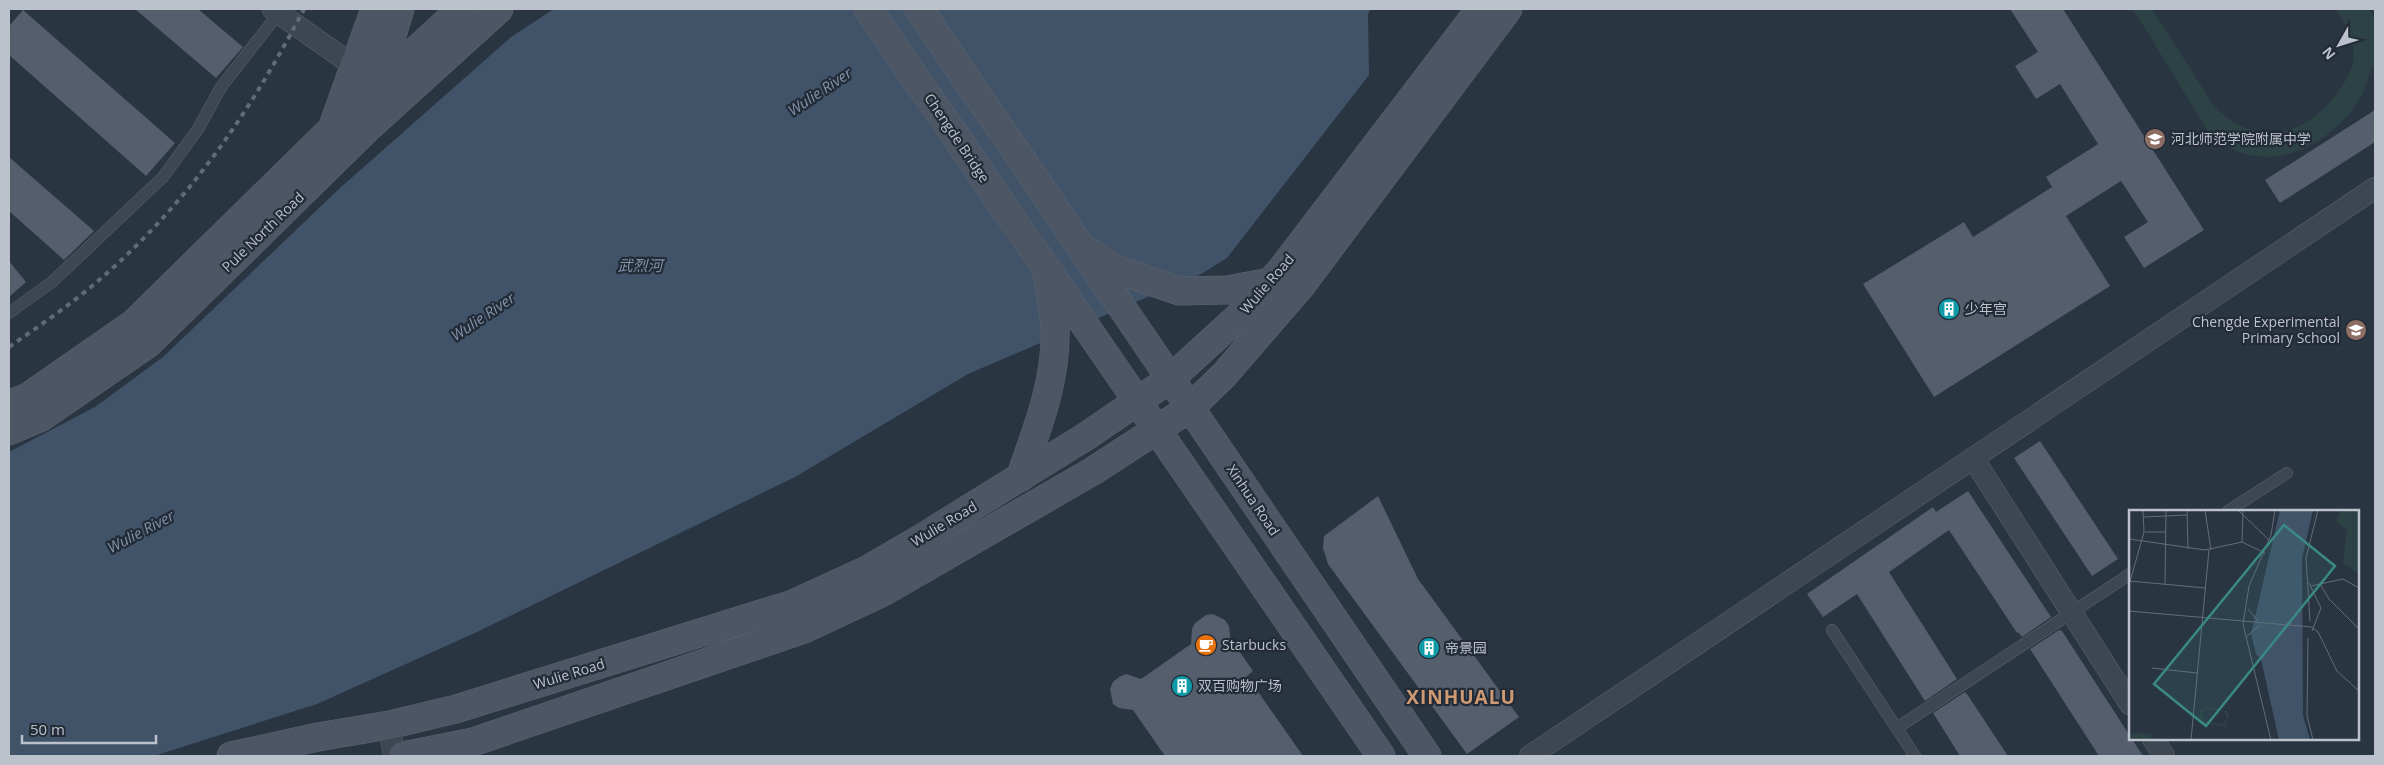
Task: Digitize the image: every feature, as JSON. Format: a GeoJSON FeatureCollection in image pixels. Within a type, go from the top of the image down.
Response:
{"type":"FeatureCollection","features":[{"type":"Feature","properties":{"kind":"main road"},"geometry":{"type":"LineString","coordinates":[[331,130],[375,9]]}},
{"type":"Feature","properties":{"kind":"main road"},"geometry":{"type":"LineString","coordinates":[[358,138],[377,86],[400,9]]}},
{"type":"Feature","properties":{"kind":"main road","name":"Pule North Road"},"geometry":{"type":"LineString","coordinates":[[9,404],[28,397],[133,324],[331,130],[461,9]]}},
{"type":"Feature","properties":{"kind":"main road","name":"Pule North Road"},"geometry":{"type":"LineString","coordinates":[[9,431],[40,418],[149,343],[358,138],[499,9]]}},
{"type":"Feature","properties":{"kind":"main road","name":"Chengde Bridge"},"geometry":{"type":"LineString","coordinates":[[868,9],[1046,268]]}},
{"type":"Feature","properties":{"kind":"main road"},"geometry":{"type":"LineString","coordinates":[[919,9],[1078,244],[1117,270],[1179,291],[1227,290],[1270,282]]}},
{"type":"Feature","properties":{"kind":"main road","name":"Wulie Road"},"geometry":{"type":"LineString","coordinates":[[231,756],[318,737],[389,725],[456,709],[793,604],[868,570],[1020,478],[1170,380],[1236,319],[1270,282],[1480,9]]}},
{"type":"Feature","properties":{"kind":"main road","name":"Wulie Road"},"geometry":{"type":"LineString","coordinates":[[402,756],[473,742],[804,629],[885,591],[1093,472],[1190,408],[1224,375],[1301,286],[1508,9]]}},
{"type":"Feature","properties":{"kind":"main road","name":"Xinhua Road"},"geometry":{"type":"LineString","coordinates":[[1078,244],[1427,756]]}},
{"type":"Feature","properties":{"kind":"main road"},"geometry":{"type":"LineString","coordinates":[[1046,268],[1381,756]]}},
{"type":"Feature","properties":{"kind":"main road"},"geometry":{"type":"LineString","coordinates":[[1020,478],[1053,374],[1055,327],[1046,268]]}},
{"type":"Feature","properties":{"kind":"street"},"geometry":{"type":"LineString","coordinates":[[276,11],[354,66]]}},
{"type":"Feature","properties":{"kind":"street"},"geometry":{"type":"LineString","coordinates":[[1530,756],[2375,188]]}},
{"type":"Feature","properties":{"kind":"street"},"geometry":{"type":"LineString","coordinates":[[1973,458],[2129,702]]}},
{"type":"Feature","properties":{"kind":"street"},"geometry":{"type":"LineString","coordinates":[[389,725],[394,756]]}},
{"type":"Feature","properties":{"kind":"street"},"geometry":{"type":"LineString","coordinates":[[2154,740],[2164,756]]}},
{"type":"Feature","properties":{"kind":"lane"},"geometry":{"type":"LineString","coordinates":[[9,313],[52,282],[163,177],[198,129],[221,87],[276,11]]}},
{"type":"Feature","properties":{"kind":"lane"},"geometry":{"type":"LineString","coordinates":[[2230,510],[2287,474]]}},
{"type":"Feature","properties":{"kind":"lane"},"geometry":{"type":"LineString","coordinates":[[1896,728],[2129,575]]}},
{"type":"Feature","properties":{"kind":"lane"},"geometry":{"type":"LineString","coordinates":[[1832,630],[1915,756]]}},
{"type":"Feature","properties":{"kind":"green space"},"geometry":{"type":"Polygon","coordinates":[[[2133,9],[2152,9],[2214,106],[2229,119],[2244,128],[2261,132],[2277,132],[2293,128],[2308,121],[2335,96],[2348,75],[2354,55],[2352,41],[2347,28],[2336,9],[2369,9],[2375,19],[2375,72],[2372,66],[2362,95],[2354,107],[2345,119],[2322,138],[2309,146],[2281,156],[2259,157],[2245,154],[2212,138],[2133,9]]]}},
{"type":"Feature","properties":{"kind":"water","name":"武烈河"},"geometry":{"type":"Polygon","coordinates":[[[554,9],[1371,9],[1368,14],[1369,75],[1227,258],[1201,274],[968,374],[795,477],[477,632],[317,704],[154,756],[9,756],[9,452],[95,407],[163,357],[340,188],[511,37],[554,9]]]}},
{"type":"Feature","properties":{"kind":"building"},"geometry":{"type":"Polygon","coordinates":[[[135,9],[198,9],[243,47],[216,78],[135,9]]]}},
{"type":"Feature","properties":{"kind":"building"},"geometry":{"type":"Polygon","coordinates":[[[2010,9],[2063,9],[2204,230],[2144,268],[2124,237],[2148,222],[2121,181],[2066,216],[2110,286],[1934,397],[1863,284],[1964,222],[1973,237],[2052,187],[2046,177],[2098,144],[2060,84],[2036,99],[2015,66],[2038,52],[2010,9]]]}},
{"type":"Feature","properties":{"kind":"building"},"geometry":{"type":"Polygon","coordinates":[[[23,10],[175,143],[146,176],[9,55],[9,26],[23,10]]]}},
{"type":"Feature","properties":{"kind":"building"},"geometry":{"type":"Polygon","coordinates":[[[2375,110],[2375,142],[2280,203],[2265,180],[2375,110]]]}},
{"type":"Feature","properties":{"kind":"building"},"geometry":{"type":"Polygon","coordinates":[[[9,157],[94,231],[64,260],[9,211],[9,157]]]}},
{"type":"Feature","properties":{"kind":"building"},"geometry":{"type":"Polygon","coordinates":[[[9,261],[26,282],[9,297],[9,261]]]}},
{"type":"Feature","properties":{"kind":"building"},"geometry":{"type":"Polygon","coordinates":[[[2040,441],[2118,559],[2092,576],[2014,458],[2040,441]]]}},
{"type":"Feature","properties":{"kind":"building"},"geometry":{"type":"Polygon","coordinates":[[[1968,491],[2051,617],[2022,637],[2017,633],[1949,530],[1889,572],[1957,679],[1925,701],[1857,594],[1823,617],[1807,594],[1933,507],[1936,512],[1968,491]]]}},
{"type":"Feature","properties":{"kind":"building","name":"帝景园"},"geometry":{"type":"Polygon","coordinates":[[[1378,496],[1418,579],[1519,717],[1467,754],[1328,564],[1323,548],[1324,536],[1378,496]]]}},
{"type":"Feature","properties":{"kind":"building","name":"双百购物广场"},"geometry":{"type":"Polygon","coordinates":[[[1213,614],[1225,620],[1229,626],[1230,638],[1253,671],[1247,676],[1303,756],[1165,756],[1133,710],[1119,708],[1113,704],[1110,689],[1113,682],[1126,674],[1141,679],[1191,644],[1192,629],[1195,623],[1206,615],[1213,614]]]}},
{"type":"Feature","properties":{"kind":"building"},"geometry":{"type":"Polygon","coordinates":[[[2059,630],[2062,631],[2129,734],[2129,740],[2133,740],[2143,756],[2099,756],[2030,649],[2059,630]]]}},
{"type":"Feature","properties":{"kind":"building"},"geometry":{"type":"Polygon","coordinates":[[[1965,692],[2008,756],[1960,756],[1933,713],[1965,692]]]}},
{"type":"Feature","properties":{"kind":"railway"},"geometry":{"type":"LineString","coordinates":[[9,347],[95,284],[137,245],[165,215],[192,184],[241,117],[304,9]]}},
{"type":"Feature","properties":{"kind":"place","name":"河北师范学院附属中学"},"geometry":{"type":"Point","coordinates":[2155,139]}},
{"type":"Feature","properties":{"kind":"place","name":"少年宫"},"geometry":{"type":"Point","coordinates":[1949,309]}},
{"type":"Feature","properties":{"kind":"place","name":"Chengde Experimental Primary School"},"geometry":{"type":"Point","coordinates":[2356,330]}},
{"type":"Feature","properties":{"kind":"place","name":"Starbucks"},"geometry":{"type":"Point","coordinates":[1206,645]}},
{"type":"Feature","properties":{"kind":"place","name":"帝景园"},"geometry":{"type":"Point","coordinates":[1429,648]}},
{"type":"Feature","properties":{"kind":"place","name":"双百购物广场"},"geometry":{"type":"Point","coordinates":[1182,686]}},
{"type":"Feature","properties":{"kind":"district","name":"XINHUALU"},"geometry":{"type":"Point","coordinates":[1461,697]}},
{"type":"Feature","properties":{"kind":"water label","name":"Wulie River"},"geometry":{"type":"Point","coordinates":[820,92]}},
{"type":"Feature","properties":{"kind":"water label","name":"Wulie River"},"geometry":{"type":"Point","coordinates":[483,317]}},
{"type":"Feature","properties":{"kind":"water label","name":"Wulie River"},"geometry":{"type":"Point","coordinates":[141,532]}}]}
